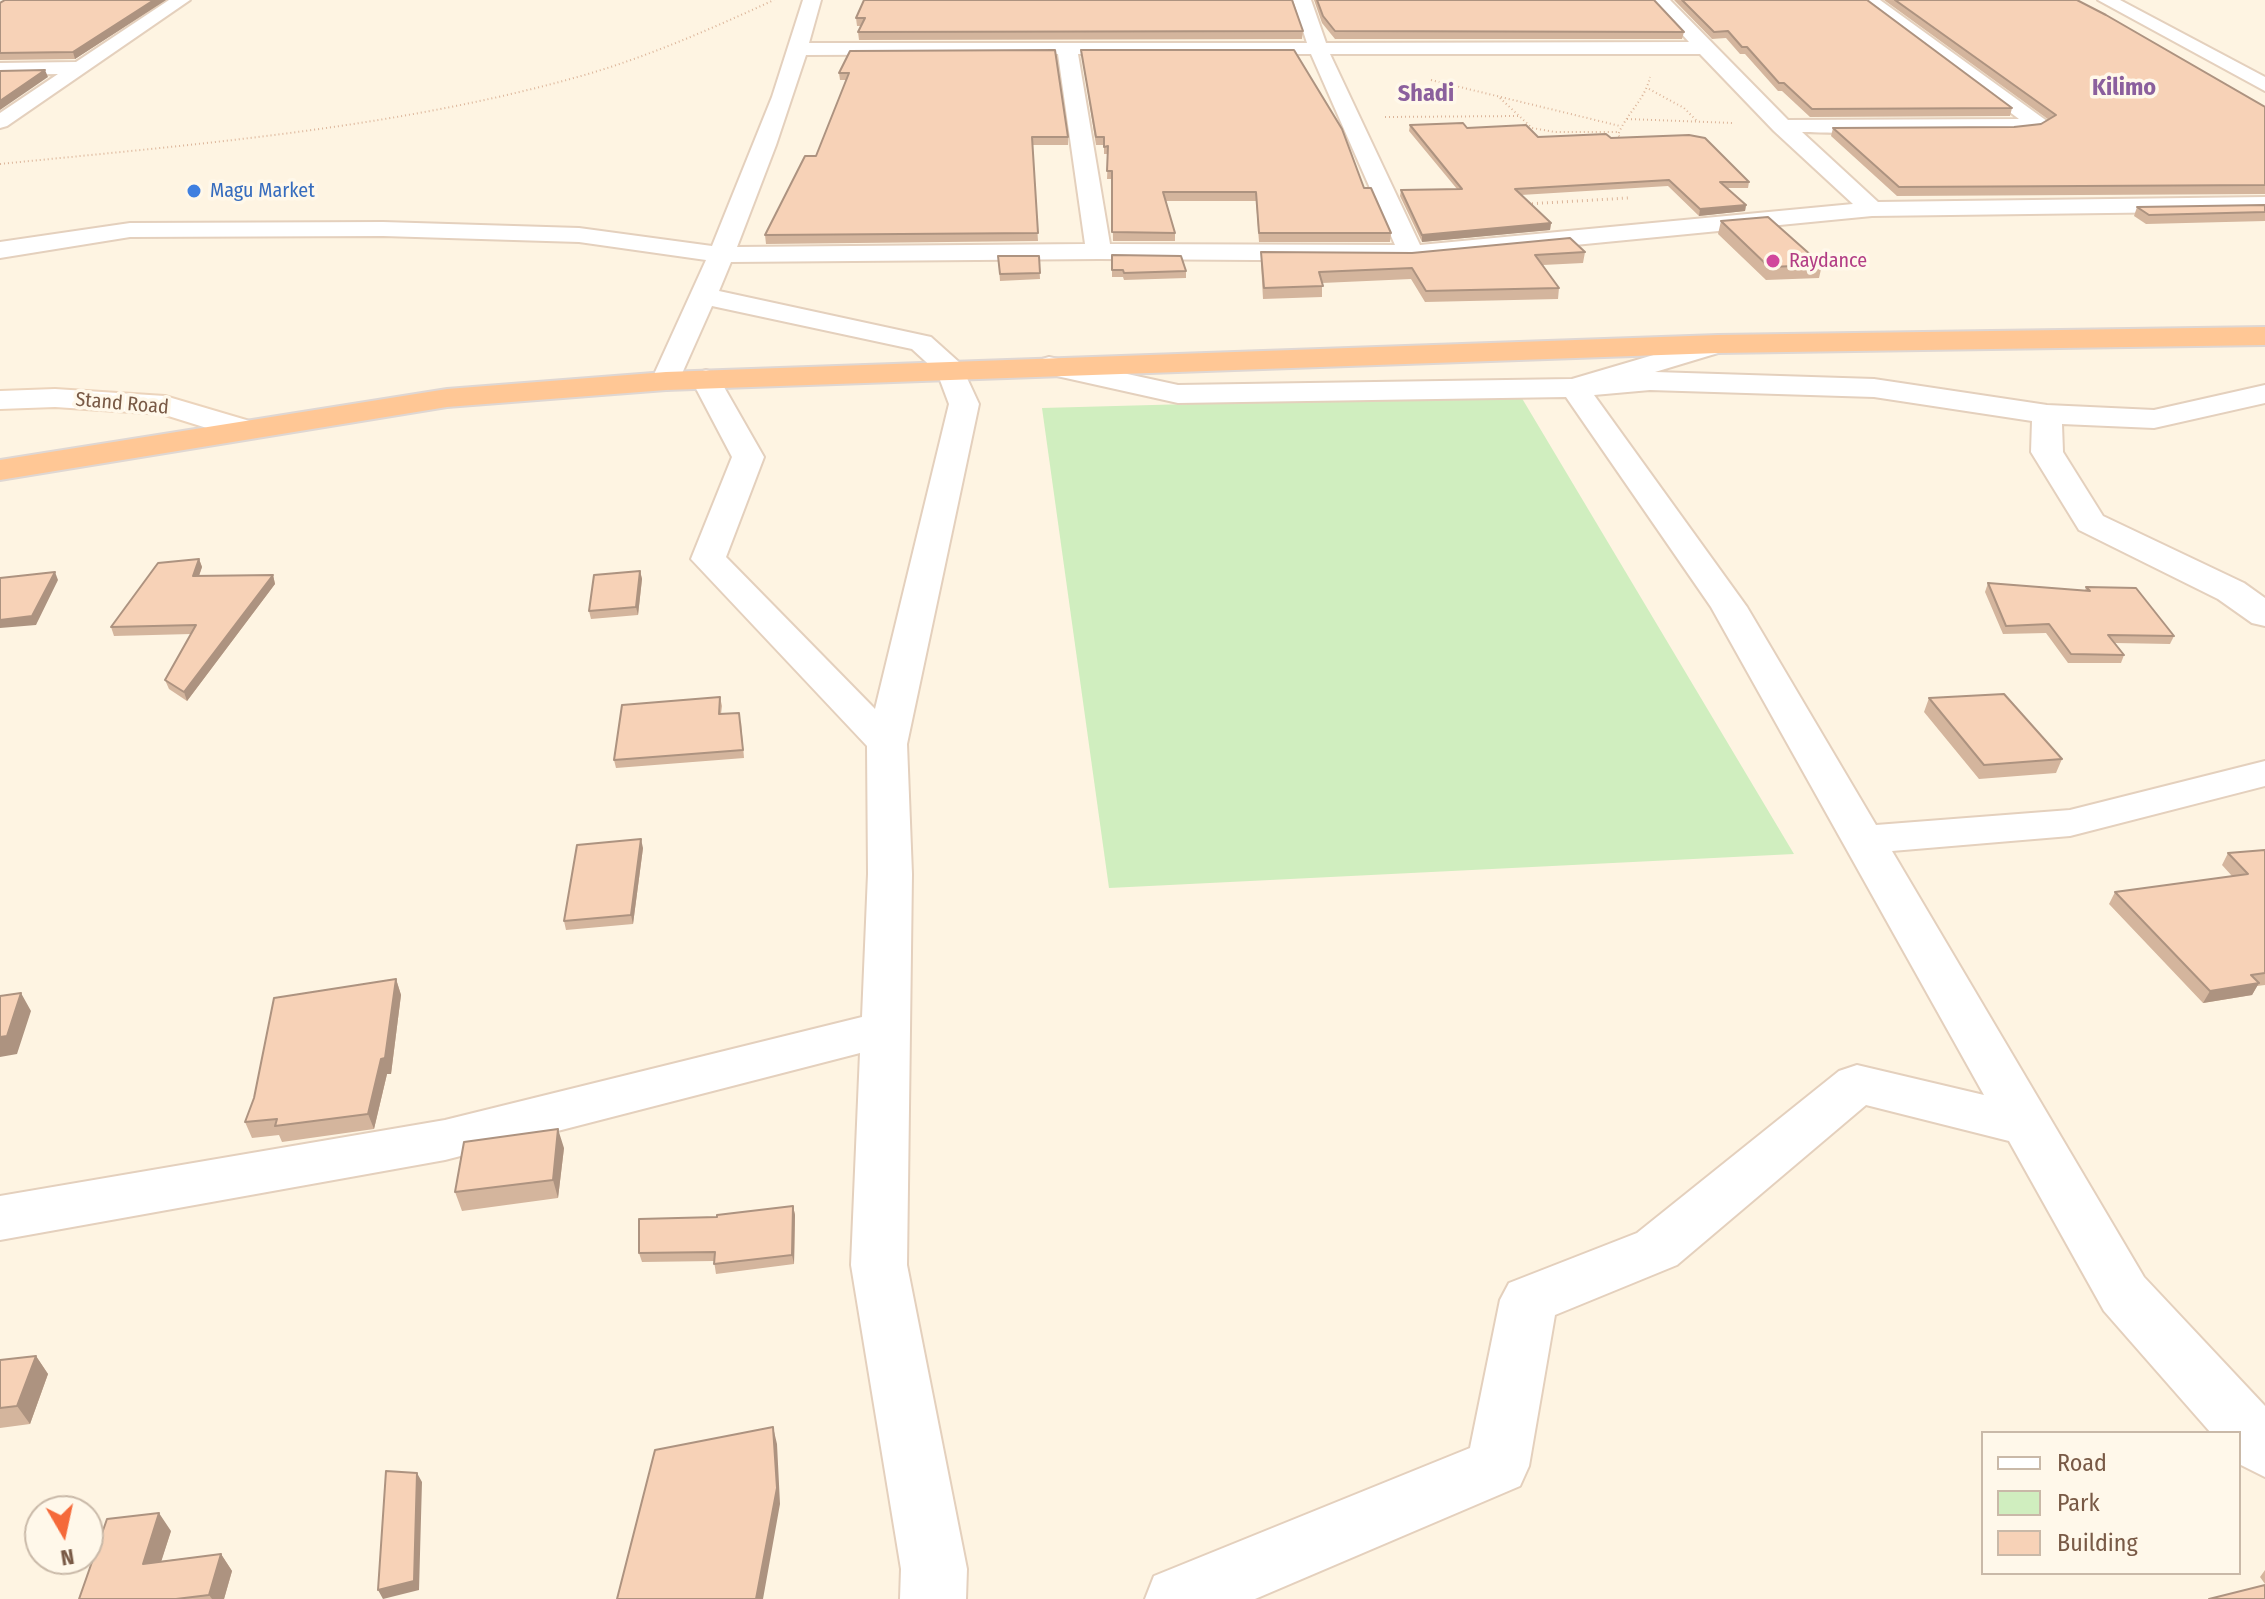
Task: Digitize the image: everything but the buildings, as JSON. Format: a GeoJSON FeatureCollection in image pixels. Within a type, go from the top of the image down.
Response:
{"type":"FeatureCollection","features":[{"type":"Feature","properties":{"kind":"highway"},"geometry":{"type":"LineString","coordinates":[[0,470],[447,398],[686,380],[1718,344],[2265,336]]}},
{"type":"Feature","properties":{"kind":"main road","name":"Stand Road"},"geometry":{"type":"LineString","coordinates":[[0,400],[55,398],[165,405],[242,429]]}},
{"type":"Feature","properties":{"kind":"street"},"geometry":{"type":"LineString","coordinates":[[0,122],[181,0]]}},
{"type":"Feature","properties":{"kind":"street"},"geometry":{"type":"LineString","coordinates":[[812,0],[799,49],[722,255],[703,296],[686,380],[748,457],[708,559],[887,744]]}},
{"type":"Feature","properties":{"kind":"street"},"geometry":{"type":"LineString","coordinates":[[1302,0],[1319,50],[1411,253]]}},
{"type":"Feature","properties":{"kind":"street"},"geometry":{"type":"LineString","coordinates":[[1660,0],[1782,126],[1872,209]]}},
{"type":"Feature","properties":{"kind":"street"},"geometry":{"type":"LineString","coordinates":[[1782,126],[1969,127],[2040,124],[1869,0]]}},
{"type":"Feature","properties":{"kind":"street"},"geometry":{"type":"LineString","coordinates":[[2107,0],[2265,85]]}},
{"type":"Feature","properties":{"kind":"street"},"geometry":{"type":"LineString","coordinates":[[1067,48],[1099,251]]}},
{"type":"Feature","properties":{"kind":"street"},"geometry":{"type":"LineString","coordinates":[[799,49],[1705,48]]}},
{"type":"Feature","properties":{"kind":"street"},"geometry":{"type":"LineString","coordinates":[[0,69],[80,68]]}},
{"type":"Feature","properties":{"kind":"street"},"geometry":{"type":"LineString","coordinates":[[0,250],[130,230],[383,229],[579,235],[722,255],[1099,251],[1411,253],[1872,209],[2265,204]]}},
{"type":"Feature","properties":{"kind":"street"},"geometry":{"type":"LineString","coordinates":[[703,296],[921,343],[950,369],[964,404],[887,744],[890,874],[879,1265],[934,1569],[933,1599]]}},
{"type":"Feature","properties":{"kind":"street"},"geometry":{"type":"LineString","coordinates":[[1574,388],[1718,344]]}},
{"type":"Feature","properties":{"kind":"street"},"geometry":{"type":"LineString","coordinates":[[1049,366],[1178,394],[1574,388],[1650,381],[1874,388],[2047,414],[2154,419],[2265,394]]}},
{"type":"Feature","properties":{"kind":"street"},"geometry":{"type":"LineString","coordinates":[[1574,388],[1729,607],[2124,1294],[2265,1449]]}},
{"type":"Feature","properties":{"kind":"street"},"geometry":{"type":"LineString","coordinates":[[2047,414],[2047,452],[2091,523],[2231,591],[2265,615]]}},
{"type":"Feature","properties":{"kind":"street"},"geometry":{"type":"LineString","coordinates":[[1863,840],[2070,823],[2265,773]]}},
{"type":"Feature","properties":{"kind":"street"},"geometry":{"type":"LineString","coordinates":[[0,1218],[445,1140],[886,1029]]}},
{"type":"Feature","properties":{"kind":"street"},"geometry":{"type":"LineString","coordinates":[[1178,1599],[1498,1466],[1529,1300],[1657,1249],[1857,1084],[2028,1126]]}},
{"type":"Feature","properties":{"kind":"path"},"geometry":{"type":"LineString","coordinates":[[0,164],[295,134],[421,112],[626,63],[725,25],[774,0]]}},
{"type":"Feature","properties":{"kind":"path"},"geometry":{"type":"LineString","coordinates":[[1629,145],[1618,132],[1649,89],[1652,48]]}},
{"type":"Feature","properties":{"kind":"path"},"geometry":{"type":"LineString","coordinates":[[1424,79],[1620,126]]}},
{"type":"Feature","properties":{"kind":"path"},"geometry":{"type":"LineString","coordinates":[[1649,89],[1684,108],[1698,122]]}},
{"type":"Feature","properties":{"kind":"path"},"geometry":{"type":"LineString","coordinates":[[1498,97],[1532,128],[1555,132],[1618,132]]}},
{"type":"Feature","properties":{"kind":"path"},"geometry":{"type":"LineString","coordinates":[[1349,117],[1520,116]]}},
{"type":"Feature","properties":{"kind":"path"},"geometry":{"type":"LineString","coordinates":[[1422,117],[1430,128]]}},
{"type":"Feature","properties":{"kind":"path"},"geometry":{"type":"LineString","coordinates":[[1626,119],[1782,126]]}},
{"type":"Feature","properties":{"kind":"green space"},"geometry":{"type":"Polygon","coordinates":[[[1520,395],[1794,854],[1109,888],[1042,408],[1520,395]]]}},
{"type":"Feature","properties":{"kind":"place","name":"Magu Market"},"geometry":{"type":"Point","coordinates":[194,191]}},
{"type":"Feature","properties":{"kind":"place","name":"Raydance"},"geometry":{"type":"Point","coordinates":[1773,261]}},
{"type":"Feature","properties":{"kind":"district","name":"Kilimo"},"geometry":{"type":"Point","coordinates":[2124,88]}},
{"type":"Feature","properties":{"kind":"district","name":"Shadi"},"geometry":{"type":"Point","coordinates":[1426,94]}}]}
